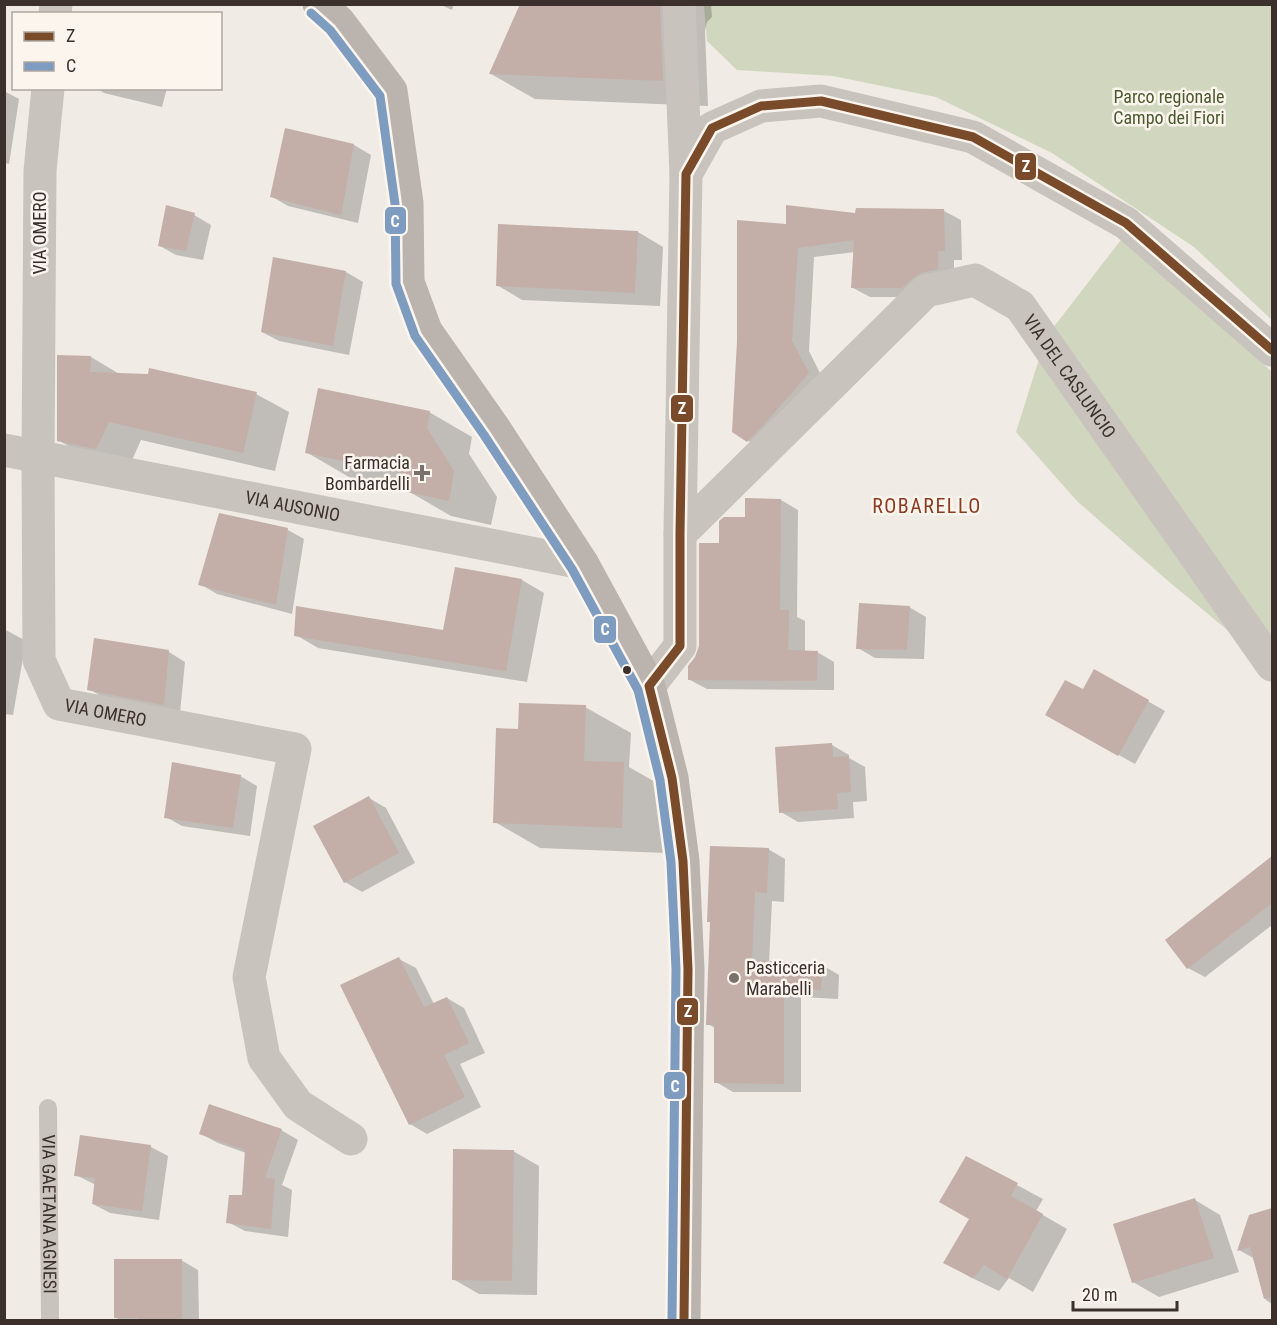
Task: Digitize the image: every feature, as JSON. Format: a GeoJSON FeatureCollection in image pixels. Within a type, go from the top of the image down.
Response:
{"type":"FeatureCollection","features":[{"type":"Feature","properties":{"kind":"main road"},"geometry":{"type":"LineString","coordinates":[[319,4],[339,22],[391,91],[407,203],[408,282],[426,331],[494,428],[582,563],[649,686],[672,778],[683,861],[688,969],[684,1320]]}},
{"type":"Feature","properties":{"kind":"street"},"geometry":{"type":"LineString","coordinates":[[649,686],[680,646],[686,174],[679,4]]}},
{"type":"Feature","properties":{"kind":"street","name":"VIA OMERO"},"geometry":{"type":"LineString","coordinates":[[48,90],[40,171],[39,660],[59,704],[295,749],[249,977],[264,1058],[298,1105],[351,1139]]}},
{"type":"Feature","properties":{"kind":"street"},"geometry":{"type":"LineString","coordinates":[[686,174],[712,128],[761,106],[820,101],[973,137],[1126,223],[1272,350]]}},
{"type":"Feature","properties":{"kind":"street","name":"VIA DEL CASLUNCIO"},"geometry":{"type":"LineString","coordinates":[[680,534],[926,291],[975,280],[1020,306],[1272,665]]}},
{"type":"Feature","properties":{"kind":"street","name":"VIA AUSONIO"},"geometry":{"type":"LineString","coordinates":[[4,450],[582,563]]}},
{"type":"Feature","properties":{"kind":"lane","name":"VIA GAETANA AGNESI"},"geometry":{"type":"LineString","coordinates":[[48,1108],[51,1320]]}},
{"type":"Feature","properties":{"kind":"green space","name":"Parco regionale Campo dei Fiori"},"geometry":{"type":"Polygon","coordinates":[[[704,5],[1272,5],[1272,320],[1194,247],[1052,153],[936,97],[833,76],[737,70],[707,41],[704,5]]]}},
{"type":"Feature","properties":{"kind":"green space"},"geometry":{"type":"Polygon","coordinates":[[[1124,236],[1272,372],[1272,667],[1167,580],[1077,501],[1016,432],[1046,337],[1124,236]]]}},
{"type":"Feature","properties":{"kind":"building"},"geometry":{"type":"Polygon","coordinates":[[[520,4],[660,4],[663,81],[489,74],[520,4]]]}},
{"type":"Feature","properties":{"kind":"building"},"geometry":{"type":"Polygon","coordinates":[[[285,128],[354,144],[341,215],[270,197],[285,128]]]}},
{"type":"Feature","properties":{"kind":"building"},"geometry":{"type":"Polygon","coordinates":[[[166,205],[195,213],[186,251],[158,246],[166,205]]]}},
{"type":"Feature","properties":{"kind":"building"},"geometry":{"type":"Polygon","coordinates":[[[786,205],[855,213],[856,208],[944,209],[945,251],[938,251],[938,269],[921,273],[902,288],[851,288],[854,240],[798,248],[792,341],[809,373],[747,442],[732,432],[737,341],[737,220],[786,224],[786,205]]]}},
{"type":"Feature","properties":{"kind":"building"},"geometry":{"type":"Polygon","coordinates":[[[498,224],[638,231],[635,293],[496,286],[498,224]]]}},
{"type":"Feature","properties":{"kind":"building"},"geometry":{"type":"Polygon","coordinates":[[[273,257],[346,271],[333,346],[261,332],[273,257]]]}},
{"type":"Feature","properties":{"kind":"building"},"geometry":{"type":"Polygon","coordinates":[[[57,355],[91,356],[90,372],[148,374],[149,368],[257,392],[243,453],[109,422],[96,449],[57,441],[57,355]]]}},
{"type":"Feature","properties":{"kind":"building"},"geometry":{"type":"Polygon","coordinates":[[[318,388],[430,411],[427,428],[454,471],[449,501],[406,492],[410,475],[305,453],[318,388]]]}},
{"type":"Feature","properties":{"kind":"building"},"geometry":{"type":"Polygon","coordinates":[[[745,498],[781,499],[780,610],[789,610],[788,650],[818,651],[817,681],[688,680],[688,666],[699,646],[699,543],[719,543],[719,521],[724,517],[745,517],[745,498]]]}},
{"type":"Feature","properties":{"kind":"building"},"geometry":{"type":"Polygon","coordinates":[[[219,513],[288,528],[276,605],[198,585],[219,513]]]}},
{"type":"Feature","properties":{"kind":"building"},"geometry":{"type":"Polygon","coordinates":[[[455,567],[522,579],[506,671],[294,636],[296,606],[443,630],[455,567]]]}},
{"type":"Feature","properties":{"kind":"building"},"geometry":{"type":"Polygon","coordinates":[[[859,603],[910,606],[907,650],[856,649],[859,603]]]}},
{"type":"Feature","properties":{"kind":"building"},"geometry":{"type":"Polygon","coordinates":[[[94,638],[169,650],[164,705],[87,690],[94,638]]]}},
{"type":"Feature","properties":{"kind":"building"},"geometry":{"type":"Polygon","coordinates":[[[1094,669],[1149,700],[1118,756],[1045,715],[1065,680],[1083,689],[1094,669]]]}},
{"type":"Feature","properties":{"kind":"building"},"geometry":{"type":"Polygon","coordinates":[[[519,703],[586,705],[584,761],[624,762],[622,828],[493,823],[496,728],[518,729],[519,703]]]}},
{"type":"Feature","properties":{"kind":"building"},"geometry":{"type":"Polygon","coordinates":[[[832,743],[833,757],[849,756],[851,792],[837,793],[838,809],[779,813],[775,747],[832,743]]]}},
{"type":"Feature","properties":{"kind":"building"},"geometry":{"type":"Polygon","coordinates":[[[172,762],[241,775],[233,828],[164,818],[172,762]]]}},
{"type":"Feature","properties":{"kind":"building"},"geometry":{"type":"Polygon","coordinates":[[[369,796],[399,853],[344,883],[313,826],[369,796]]]}},
{"type":"Feature","properties":{"kind":"building"},"geometry":{"type":"Polygon","coordinates":[[[710,846],[769,848],[767,893],[755,892],[752,960],[823,964],[821,990],[784,988],[784,1084],[714,1083],[714,1025],[706,1025],[710,846]]]}},
{"type":"Feature","properties":{"kind":"building"},"geometry":{"type":"Polygon","coordinates":[[[1272,856],[1272,903],[1187,969],[1165,940],[1272,856]]]}},
{"type":"Feature","properties":{"kind":"building"},"geometry":{"type":"Polygon","coordinates":[[[399,957],[424,1007],[447,997],[469,1043],[444,1055],[465,1097],[409,1125],[340,985],[399,957]]]}},
{"type":"Feature","properties":{"kind":"building"},"geometry":{"type":"Polygon","coordinates":[[[209,1104],[282,1129],[265,1178],[275,1179],[271,1229],[226,1223],[229,1195],[242,1195],[245,1150],[199,1134],[209,1104]]]}},
{"type":"Feature","properties":{"kind":"building"},"geometry":{"type":"Polygon","coordinates":[[[80,1135],[151,1145],[142,1211],[92,1204],[95,1178],[74,1176],[80,1135]]]}},
{"type":"Feature","properties":{"kind":"building"},"geometry":{"type":"Polygon","coordinates":[[[453,1149],[514,1150],[512,1281],[452,1280],[453,1149]]]}},
{"type":"Feature","properties":{"kind":"building"},"geometry":{"type":"Polygon","coordinates":[[[966,1156],[1018,1183],[1011,1196],[1043,1214],[1007,1279],[984,1265],[973,1278],[943,1263],[969,1219],[939,1202],[966,1156]]]}},
{"type":"Feature","properties":{"kind":"building"},"geometry":{"type":"Polygon","coordinates":[[[1195,1198],[1214,1258],[1132,1283],[1113,1224],[1195,1198]]]}},
{"type":"Feature","properties":{"kind":"building"},"geometry":{"type":"Polygon","coordinates":[[[1272,1208],[1272,1297],[1264,1299],[1250,1247],[1237,1251],[1249,1215],[1272,1208]]]}},
{"type":"Feature","properties":{"kind":"building"},"geometry":{"type":"Polygon","coordinates":[[[114,1259],[182,1259],[182,1320],[114,1318],[114,1259]]]}},
{"type":"Feature","properties":{"kind":"transit line","name":"C"},"geometry":{"type":"LineString","coordinates":[[311,13],[330,30],[380,96],[395,204],[396,284],[415,336],[484,435],[572,569],[638,690],[660,780],[671,862],[676,969],[672,1320]]}},
{"type":"Feature","properties":{"kind":"transit line","name":"Z"},"geometry":{"type":"LineString","coordinates":[[684,1320],[688,969],[683,861],[672,778],[649,686],[680,646],[686,174],[712,128],[761,106],[821,101],[973,137],[1126,223],[1272,350]]}},
{"type":"Feature","properties":{"kind":"place","name":"Farmacia Bombardelli"},"geometry":{"type":"Point","coordinates":[422,473]}},
{"type":"Feature","properties":{"kind":"place","name":"Pasticceria Marabelli"},"geometry":{"type":"Point","coordinates":[734,978]}},
{"type":"Feature","properties":{"kind":"district","name":"ROBARELLO"},"geometry":{"type":"Point","coordinates":[927,506]}}]}
